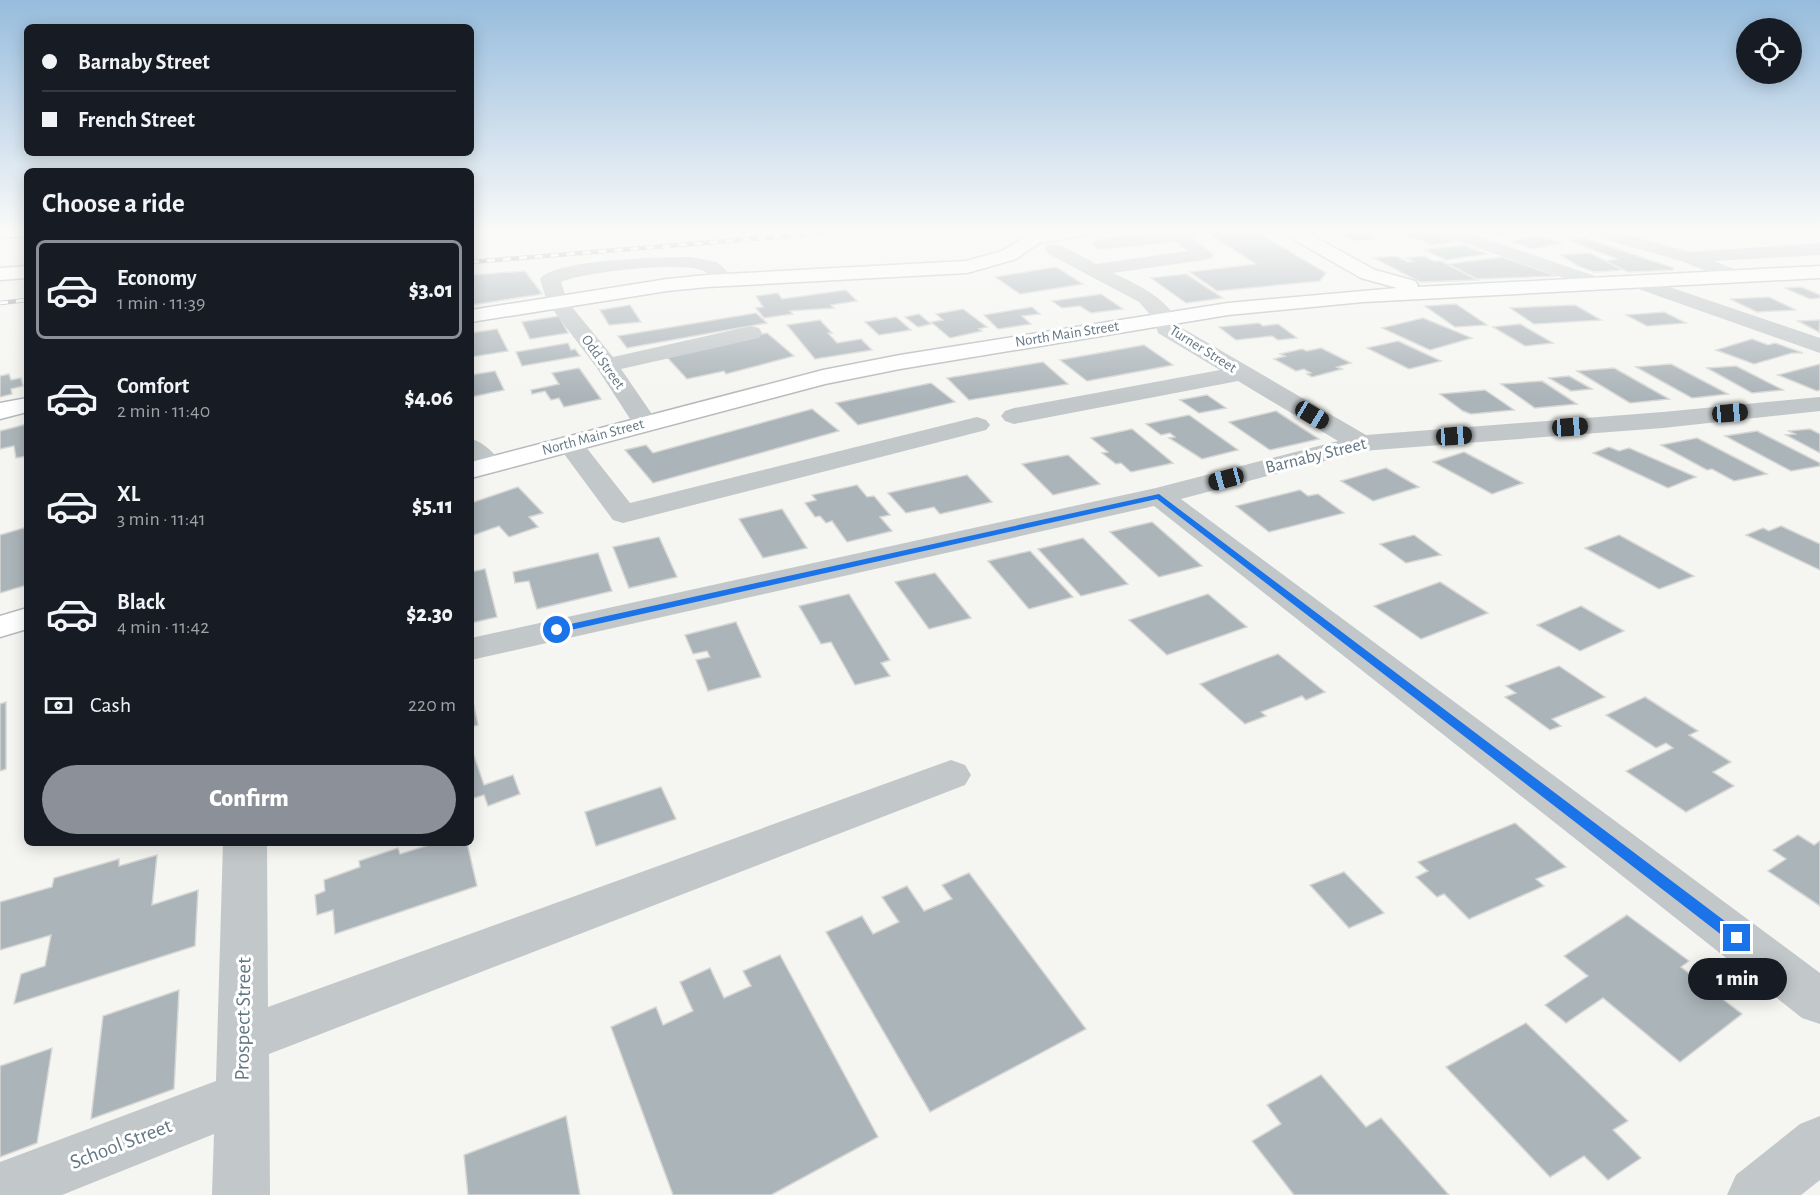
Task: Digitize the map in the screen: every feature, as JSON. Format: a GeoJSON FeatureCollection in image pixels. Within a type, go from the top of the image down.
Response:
{"type":"FeatureCollection","features":[{"type":"Feature","properties":{"kind":"main road"},"geometry":{"type":"LineString","coordinates":[[474,316],[656,287]]}},
{"type":"Feature","properties":{"kind":"main road","name":"North Main Street"},"geometry":{"type":"LineString","coordinates":[[477,461],[569,443],[869,367],[1165,318],[1286,302],[1357,287]]}},
{"type":"Feature","properties":{"kind":"main road","name":"North Main Street"},"geometry":{"type":"LineString","coordinates":[[1383,287],[1436,292],[1543,287]]}},
{"type":"Feature","properties":{"kind":"main road"},"geometry":{"type":"LineString","coordinates":[[0,411],[24,406]]}},
{"type":"Feature","properties":{"kind":"main road"},"geometry":{"type":"LineString","coordinates":[[0,627],[24,619]]}},
{"type":"Feature","properties":{"kind":"street"},"geometry":{"type":"LineString","coordinates":[[553,287],[557,302]]}},
{"type":"Feature","properties":{"kind":"street","name":"Turner Street"},"geometry":{"type":"LineString","coordinates":[[1125,287],[1146,298],[1165,318],[1166,328],[1361,443]]}},
{"type":"Feature","properties":{"kind":"street"},"geometry":{"type":"LineString","coordinates":[[1651,287],[1820,346]]}},
{"type":"Feature","properties":{"kind":"street","name":"Odd Street"},"geometry":{"type":"LineString","coordinates":[[557,302],[607,365],[645,423]]}},
{"type":"Feature","properties":{"kind":"street"},"geometry":{"type":"LineString","coordinates":[[607,365],[751,333]]}},
{"type":"Feature","properties":{"kind":"street"},"geometry":{"type":"LineString","coordinates":[[1014,416],[1241,373]]}},
{"type":"Feature","properties":{"kind":"street","name":"Barnaby Street"},"geometry":{"type":"LineString","coordinates":[[474,648],[1159,496],[1361,443],[1663,420],[1820,404]]}},
{"type":"Feature","properties":{"kind":"street"},"geometry":{"type":"LineString","coordinates":[[569,443],[623,514],[977,425]]}},
{"type":"Feature","properties":{"kind":"street"},"geometry":{"type":"LineString","coordinates":[[1159,496],[1820,1002]]}},
{"type":"Feature","properties":{"kind":"street"},"geometry":{"type":"LineString","coordinates":[[243,1040],[951,775]]}},
{"type":"Feature","properties":{"kind":"street","name":"Prospect Street"},"geometry":{"type":"LineString","coordinates":[[241,1195],[245,846]]}},
{"type":"Feature","properties":{"kind":"street","name":"School Street"},"geometry":{"type":"LineString","coordinates":[[0,1191],[242,1097]]}},
{"type":"Feature","properties":{"kind":"street"},"geometry":{"type":"LineString","coordinates":[[1756,1195],[1820,1144]]}},
{"type":"Feature","properties":{"kind":"building"},"geometry":{"type":"Polygon","coordinates":[[[474,287],[537,287],[542,294],[474,305],[474,287]]]}},
{"type":"Feature","properties":{"kind":"building"},"geometry":{"type":"Polygon","coordinates":[[[1009,287],[1066,287],[1020,294],[1009,287]]]}},
{"type":"Feature","properties":{"kind":"building"},"geometry":{"type":"Polygon","coordinates":[[[1163,287],[1206,287],[1223,298],[1186,303],[1163,287]]]}},
{"type":"Feature","properties":{"kind":"building"},"geometry":{"type":"Polygon","coordinates":[[[1211,287],[1261,287],[1217,291],[1211,287]]]}},
{"type":"Feature","properties":{"kind":"building"},"geometry":{"type":"Polygon","coordinates":[[[1801,287],[1820,295],[1820,298],[1810,299],[1785,288],[1801,287]]]}},
{"type":"Feature","properties":{"kind":"building"},"geometry":{"type":"Polygon","coordinates":[[[846,290],[857,301],[831,305],[834,308],[790,311],[793,314],[764,318],[756,308],[763,307],[756,296],[778,293],[782,299],[846,290]]]}},
{"type":"Feature","properties":{"kind":"building"},"geometry":{"type":"Polygon","coordinates":[[[1101,294],[1123,309],[1091,313],[1080,306],[1062,308],[1052,301],[1101,294]]]}},
{"type":"Feature","properties":{"kind":"building"},"geometry":{"type":"Polygon","coordinates":[[[1769,297],[1796,310],[1757,312],[1730,299],[1769,297]]]}},
{"type":"Feature","properties":{"kind":"building"},"geometry":{"type":"Polygon","coordinates":[[[1456,304],[1487,325],[1455,327],[1425,306],[1456,304]]]}},
{"type":"Feature","properties":{"kind":"building"},"geometry":{"type":"Polygon","coordinates":[[[630,305],[641,322],[609,325],[600,310],[630,305]]]}},
{"type":"Feature","properties":{"kind":"building"},"geometry":{"type":"Polygon","coordinates":[[[1575,305],[1601,320],[1534,324],[1510,308],[1575,305]]]}},
{"type":"Feature","properties":{"kind":"building"},"geometry":{"type":"Polygon","coordinates":[[[1032,307],[1040,314],[1022,316],[1031,324],[998,329],[984,315],[1032,307]]]}},
{"type":"Feature","properties":{"kind":"building"},"geometry":{"type":"Polygon","coordinates":[[[963,309],[987,327],[979,329],[982,331],[950,338],[931,322],[943,320],[936,314],[963,309]]]}},
{"type":"Feature","properties":{"kind":"building"},"geometry":{"type":"Polygon","coordinates":[[[1664,312],[1686,323],[1647,326],[1626,315],[1664,312]]]}},
{"type":"Feature","properties":{"kind":"building"},"geometry":{"type":"Polygon","coordinates":[[[756,313],[767,323],[627,348],[618,336],[756,313]]]}},
{"type":"Feature","properties":{"kind":"building"},"geometry":{"type":"Polygon","coordinates":[[[919,314],[931,324],[918,327],[905,317],[919,314]]]}},
{"type":"Feature","properties":{"kind":"building"},"geometry":{"type":"Polygon","coordinates":[[[559,316],[568,333],[530,339],[522,322],[559,316]]]}},
{"type":"Feature","properties":{"kind":"building"},"geometry":{"type":"Polygon","coordinates":[[[896,317],[911,330],[879,335],[865,322],[896,317]]]}},
{"type":"Feature","properties":{"kind":"building"},"geometry":{"type":"Polygon","coordinates":[[[1423,318],[1472,338],[1430,350],[1382,328],[1423,318]]]}},
{"type":"Feature","properties":{"kind":"building"},"geometry":{"type":"Polygon","coordinates":[[[820,320],[832,333],[828,333],[837,343],[861,339],[872,350],[815,359],[787,325],[820,320]]]}},
{"type":"Feature","properties":{"kind":"building"},"geometry":{"type":"Polygon","coordinates":[[[1820,320],[1819,332],[1798,321],[1820,320]]]}},
{"type":"Feature","properties":{"kind":"building"},"geometry":{"type":"Polygon","coordinates":[[[1259,323],[1263,326],[1278,324],[1297,338],[1278,340],[1272,336],[1236,340],[1219,327],[1259,323]]]}},
{"type":"Feature","properties":{"kind":"building"},"geometry":{"type":"Polygon","coordinates":[[[1520,324],[1553,343],[1525,346],[1493,327],[1520,324]]]}},
{"type":"Feature","properties":{"kind":"building"},"geometry":{"type":"Polygon","coordinates":[[[497,329],[508,351],[474,357],[474,333],[497,329]]]}},
{"type":"Feature","properties":{"kind":"building"},"geometry":{"type":"Polygon","coordinates":[[[767,333],[794,356],[726,374],[724,371],[687,379],[664,354],[767,333]]]}},
{"type":"Feature","properties":{"kind":"building"},"geometry":{"type":"Polygon","coordinates":[[[1752,339],[1768,345],[1775,343],[1803,353],[1792,353],[1754,364],[1716,350],[1752,339]]]}},
{"type":"Feature","properties":{"kind":"building"},"geometry":{"type":"Polygon","coordinates":[[[1398,341],[1441,361],[1409,369],[1367,348],[1398,341]]]}},
{"type":"Feature","properties":{"kind":"building"},"geometry":{"type":"Polygon","coordinates":[[[568,343],[571,350],[575,349],[580,356],[522,366],[516,352],[568,343]]]}},
{"type":"Feature","properties":{"kind":"building"},"geometry":{"type":"Polygon","coordinates":[[[1144,345],[1173,365],[1087,381],[1060,360],[1144,345]]]}},
{"type":"Feature","properties":{"kind":"building"},"geometry":{"type":"Polygon","coordinates":[[[1321,348],[1351,363],[1337,367],[1342,369],[1312,377],[1307,374],[1311,373],[1304,369],[1296,371],[1274,359],[1285,356],[1280,354],[1321,348]]]}},
{"type":"Feature","properties":{"kind":"building"},"geometry":{"type":"Polygon","coordinates":[[[1043,362],[1068,384],[969,400],[947,378],[1043,362]]]}},
{"type":"Feature","properties":{"kind":"building"},"geometry":{"type":"Polygon","coordinates":[[[1671,364],[1728,394],[1692,398],[1636,367],[1671,364]]]}},
{"type":"Feature","properties":{"kind":"building"},"geometry":{"type":"Polygon","coordinates":[[[1820,364],[1820,390],[1817,391],[1778,375],[1820,364]]]}},
{"type":"Feature","properties":{"kind":"building"},"geometry":{"type":"Polygon","coordinates":[[[1736,366],[1783,390],[1752,393],[1707,368],[1736,366]]]}},
{"type":"Feature","properties":{"kind":"building"},"geometry":{"type":"Polygon","coordinates":[[[579,368],[601,399],[564,407],[559,398],[551,400],[545,391],[532,394],[531,390],[559,384],[552,373],[579,368]]]}},
{"type":"Feature","properties":{"kind":"building"},"geometry":{"type":"Polygon","coordinates":[[[1614,368],[1669,399],[1630,403],[1577,371],[1614,368]]]}},
{"type":"Feature","properties":{"kind":"building"},"geometry":{"type":"Polygon","coordinates":[[[495,371],[504,390],[474,396],[474,374],[495,371]]]}},
{"type":"Feature","properties":{"kind":"building"},"geometry":{"type":"Polygon","coordinates":[[[9,374],[11,380],[21,378],[23,386],[11,389],[12,394],[0,397],[0,376],[9,374]]]}},
{"type":"Feature","properties":{"kind":"building"},"geometry":{"type":"Polygon","coordinates":[[[1569,376],[1592,389],[1571,391],[1549,378],[1569,376]]]}},
{"type":"Feature","properties":{"kind":"building"},"geometry":{"type":"Polygon","coordinates":[[[1542,381],[1577,404],[1535,408],[1501,384],[1542,381]]]}},
{"type":"Feature","properties":{"kind":"building"},"geometry":{"type":"Polygon","coordinates":[[[931,383],[955,402],[858,425],[836,403],[931,383]]]}},
{"type":"Feature","properties":{"kind":"building"},"geometry":{"type":"Polygon","coordinates":[[[1485,390],[1514,410],[1471,414],[1463,411],[1440,394],[1485,390]]]}},
{"type":"Feature","properties":{"kind":"building"},"geometry":{"type":"Polygon","coordinates":[[[1207,395],[1226,408],[1199,413],[1180,400],[1207,395]]]}},
{"type":"Feature","properties":{"kind":"building"},"geometry":{"type":"Polygon","coordinates":[[[812,409],[839,431],[653,483],[625,450],[646,445],[653,453],[812,409]]]}},
{"type":"Feature","properties":{"kind":"building"},"geometry":{"type":"Polygon","coordinates":[[[1276,411],[1319,439],[1270,450],[1229,422],[1276,411]]]}},
{"type":"Feature","properties":{"kind":"building"},"geometry":{"type":"Polygon","coordinates":[[[1189,415],[1238,450],[1202,459],[1169,438],[1175,437],[1170,433],[1161,435],[1146,424],[1189,415]]]}},
{"type":"Feature","properties":{"kind":"building"},"geometry":{"type":"Polygon","coordinates":[[[24,425],[24,457],[16,458],[14,446],[0,449],[0,431],[24,425]]]}},
{"type":"Feature","properties":{"kind":"building"},"geometry":{"type":"Polygon","coordinates":[[[1132,429],[1173,463],[1131,472],[1121,463],[1116,464],[1102,453],[1108,452],[1091,438],[1132,429]]]}},
{"type":"Feature","properties":{"kind":"building"},"geometry":{"type":"Polygon","coordinates":[[[1810,429],[1820,434],[1820,453],[1786,435],[1795,434],[1789,431],[1810,429]]]}},
{"type":"Feature","properties":{"kind":"building"},"geometry":{"type":"Polygon","coordinates":[[[1757,431],[1820,463],[1820,466],[1791,471],[1725,436],[1757,431]]]}},
{"type":"Feature","properties":{"kind":"building"},"geometry":{"type":"Polygon","coordinates":[[[1697,438],[1767,474],[1734,481],[1712,469],[1707,470],[1661,445],[1697,438]]]}},
{"type":"Feature","properties":{"kind":"building"},"geometry":{"type":"Polygon","coordinates":[[[1609,447],[1619,451],[1629,448],[1696,477],[1668,488],[1593,453],[1609,447]]]}},
{"type":"Feature","properties":{"kind":"building"},"geometry":{"type":"Polygon","coordinates":[[[1464,452],[1523,483],[1492,494],[1433,462],[1464,452]]]}},
{"type":"Feature","properties":{"kind":"building"},"geometry":{"type":"Polygon","coordinates":[[[1068,455],[1100,484],[1053,495],[1022,464],[1068,455]]]}},
{"type":"Feature","properties":{"kind":"building"},"geometry":{"type":"Polygon","coordinates":[[[1386,468],[1419,487],[1373,501],[1341,481],[1386,468]]]}},
{"type":"Feature","properties":{"kind":"building"},"geometry":{"type":"Polygon","coordinates":[[[967,475],[992,502],[940,514],[934,507],[906,513],[888,493],[967,475]]]}},
{"type":"Feature","properties":{"kind":"building"},"geometry":{"type":"Polygon","coordinates":[[[857,485],[867,497],[874,496],[890,515],[880,517],[892,531],[847,542],[832,521],[826,523],[820,516],[815,517],[805,503],[816,500],[812,495],[857,485]]]}},
{"type":"Feature","properties":{"kind":"building"},"geometry":{"type":"Polygon","coordinates":[[[518,487],[543,513],[529,517],[538,527],[509,537],[499,526],[474,535],[474,502],[518,487]]]}},
{"type":"Feature","properties":{"kind":"building"},"geometry":{"type":"Polygon","coordinates":[[[1300,490],[1308,496],[1318,494],[1344,513],[1269,532],[1236,506],[1300,490]]]}},
{"type":"Feature","properties":{"kind":"building"},"geometry":{"type":"Polygon","coordinates":[[[782,509],[807,548],[763,558],[739,519],[782,509]]]}},
{"type":"Feature","properties":{"kind":"building"},"geometry":{"type":"Polygon","coordinates":[[[1152,522],[1202,566],[1159,577],[1110,532],[1152,522]]]}},
{"type":"Feature","properties":{"kind":"building"},"geometry":{"type":"Polygon","coordinates":[[[1781,526],[1820,544],[1820,570],[1746,535],[1763,528],[1769,531],[1781,526]]]}},
{"type":"Feature","properties":{"kind":"building"},"geometry":{"type":"Polygon","coordinates":[[[24,528],[24,586],[0,593],[0,535],[24,528]]]}},
{"type":"Feature","properties":{"kind":"building"},"geometry":{"type":"Polygon","coordinates":[[[1414,535],[1441,555],[1406,563],[1380,544],[1414,535]]]}},
{"type":"Feature","properties":{"kind":"building"},"geometry":{"type":"Polygon","coordinates":[[[1619,535],[1694,576],[1659,589],[1585,548],[1619,535]]]}},
{"type":"Feature","properties":{"kind":"building"},"geometry":{"type":"Polygon","coordinates":[[[659,537],[677,577],[629,588],[613,547],[659,537]]]}},
{"type":"Feature","properties":{"kind":"building"},"geometry":{"type":"Polygon","coordinates":[[[1083,538],[1128,584],[1081,596],[1038,549],[1083,538]]]}},
{"type":"Feature","properties":{"kind":"building"},"geometry":{"type":"Polygon","coordinates":[[[1030,551],[1073,597],[1029,609],[988,561],[1030,551]]]}},
{"type":"Feature","properties":{"kind":"building"},"geometry":{"type":"Polygon","coordinates":[[[598,553],[612,591],[537,609],[529,581],[515,583],[513,572],[598,553]]]}},
{"type":"Feature","properties":{"kind":"building"},"geometry":{"type":"Polygon","coordinates":[[[485,569],[497,617],[474,622],[474,571],[485,569]]]}},
{"type":"Feature","properties":{"kind":"building"},"geometry":{"type":"Polygon","coordinates":[[[935,573],[971,618],[929,629],[895,582],[935,573]]]}},
{"type":"Feature","properties":{"kind":"building"},"geometry":{"type":"Polygon","coordinates":[[[1440,582],[1488,613],[1421,639],[1374,606],[1440,582]]]}},
{"type":"Feature","properties":{"kind":"building"},"geometry":{"type":"Polygon","coordinates":[[[849,594],[890,660],[881,663],[890,676],[855,685],[831,642],[821,644],[799,606],[849,594]]]}},
{"type":"Feature","properties":{"kind":"building"},"geometry":{"type":"Polygon","coordinates":[[[1208,594],[1247,627],[1167,655],[1129,620],[1208,594]]]}},
{"type":"Feature","properties":{"kind":"building"},"geometry":{"type":"Polygon","coordinates":[[[1581,606],[1624,631],[1580,651],[1537,625],[1581,606]]]}},
{"type":"Feature","properties":{"kind":"building"},"geometry":{"type":"Polygon","coordinates":[[[736,622],[761,677],[708,691],[696,660],[710,657],[707,651],[693,654],[685,635],[736,622]]]}},
{"type":"Feature","properties":{"kind":"building"},"geometry":{"type":"Polygon","coordinates":[[[1278,654],[1325,692],[1306,700],[1302,696],[1261,712],[1266,716],[1245,724],[1200,684],[1278,654]]]}},
{"type":"Feature","properties":{"kind":"building"},"geometry":{"type":"Polygon","coordinates":[[[1559,666],[1605,697],[1552,719],[1561,726],[1550,730],[1505,697],[1516,693],[1506,686],[1559,666]]]}},
{"type":"Feature","properties":{"kind":"building"},"geometry":{"type":"Polygon","coordinates":[[[1645,697],[1698,731],[1689,735],[1731,762],[1713,772],[1734,786],[1686,812],[1626,771],[1673,748],[1666,743],[1656,748],[1606,715],[1645,697]]]}},
{"type":"Feature","properties":{"kind":"building"},"geometry":{"type":"Polygon","coordinates":[[[6,702],[6,769],[0,771],[0,704],[6,702]]]}},
{"type":"Feature","properties":{"kind":"building"},"geometry":{"type":"Polygon","coordinates":[[[474,706],[478,725],[474,726],[474,706]]]}},
{"type":"Feature","properties":{"kind":"building"},"geometry":{"type":"Polygon","coordinates":[[[474,756],[484,785],[513,775],[520,794],[488,806],[484,795],[474,798],[474,756]]]}},
{"type":"Feature","properties":{"kind":"building"},"geometry":{"type":"Polygon","coordinates":[[[661,787],[676,819],[596,846],[585,812],[661,787]]]}},
{"type":"Feature","properties":{"kind":"building"},"geometry":{"type":"Polygon","coordinates":[[[1515,823],[1566,867],[1536,879],[1544,886],[1469,919],[1444,894],[1437,897],[1416,877],[1428,871],[1418,862],[1515,823]]]}},
{"type":"Feature","properties":{"kind":"building"},"geometry":{"type":"Polygon","coordinates":[[[1798,835],[1814,845],[1820,841],[1820,906],[1768,871],[1786,859],[1773,850],[1798,835]]]}},
{"type":"Feature","properties":{"kind":"building"},"geometry":{"type":"Polygon","coordinates":[[[425,846],[468,846],[477,886],[335,934],[333,910],[317,915],[315,895],[325,891],[324,880],[360,867],[359,861],[398,848],[400,854],[425,846]]]}},
{"type":"Feature","properties":{"kind":"building"},"geometry":{"type":"Polygon","coordinates":[[[157,855],[152,905],[198,890],[195,946],[14,1004],[21,974],[45,966],[51,935],[0,950],[0,902],[52,887],[54,878],[119,859],[119,866],[157,855]]]}},
{"type":"Feature","properties":{"kind":"building"},"geometry":{"type":"Polygon","coordinates":[[[1344,872],[1384,913],[1349,928],[1310,885],[1344,872]]]}},
{"type":"Feature","properties":{"kind":"building"},"geometry":{"type":"Polygon","coordinates":[[[969,873],[1086,1029],[930,1112],[826,932],[862,916],[873,934],[899,922],[882,897],[907,886],[924,911],[952,899],[942,885],[969,873]]]}},
{"type":"Feature","properties":{"kind":"building"},"geometry":{"type":"Polygon","coordinates":[[[1627,915],[1689,961],[1681,967],[1742,1014],[1680,1062],[1603,998],[1566,1023],[1545,1005],[1588,976],[1564,956],[1627,915]]]}},
{"type":"Feature","properties":{"kind":"building"},"geometry":{"type":"Polygon","coordinates":[[[780,955],[878,1137],[771,1195],[673,1195],[611,1027],[656,1007],[663,1025],[693,1011],[680,982],[710,968],[724,998],[751,986],[743,971],[780,955]]]}},
{"type":"Feature","properties":{"kind":"building"},"geometry":{"type":"Polygon","coordinates":[[[179,990],[174,1089],[91,1119],[103,1016],[179,990]]]}},
{"type":"Feature","properties":{"kind":"building"},"geometry":{"type":"Polygon","coordinates":[[[1526,1023],[1628,1121],[1613,1130],[1641,1158],[1608,1180],[1584,1156],[1550,1177],[1446,1067],[1526,1023]]]}},
{"type":"Feature","properties":{"kind":"building"},"geometry":{"type":"Polygon","coordinates":[[[52,1048],[37,1143],[0,1157],[0,1066],[52,1048]]]}},
{"type":"Feature","properties":{"kind":"building"},"geometry":{"type":"Polygon","coordinates":[[[1321,1075],[1366,1127],[1381,1118],[1449,1195],[1294,1195],[1252,1141],[1281,1124],[1267,1105],[1321,1075]]]}},
{"type":"Feature","properties":{"kind":"building"},"geometry":{"type":"Polygon","coordinates":[[[566,1116],[580,1195],[468,1195],[464,1155],[566,1116]]]}},
{"type":"Feature","properties":{"kind":"railway"},"geometry":{"type":"LineString","coordinates":[[0,303],[24,300]]}},
{"type":"Feature","properties":{"kind":"route"},"geometry":{"type":"LineString","coordinates":[[557,630],[1159,496],[1737,938]]}}]}
